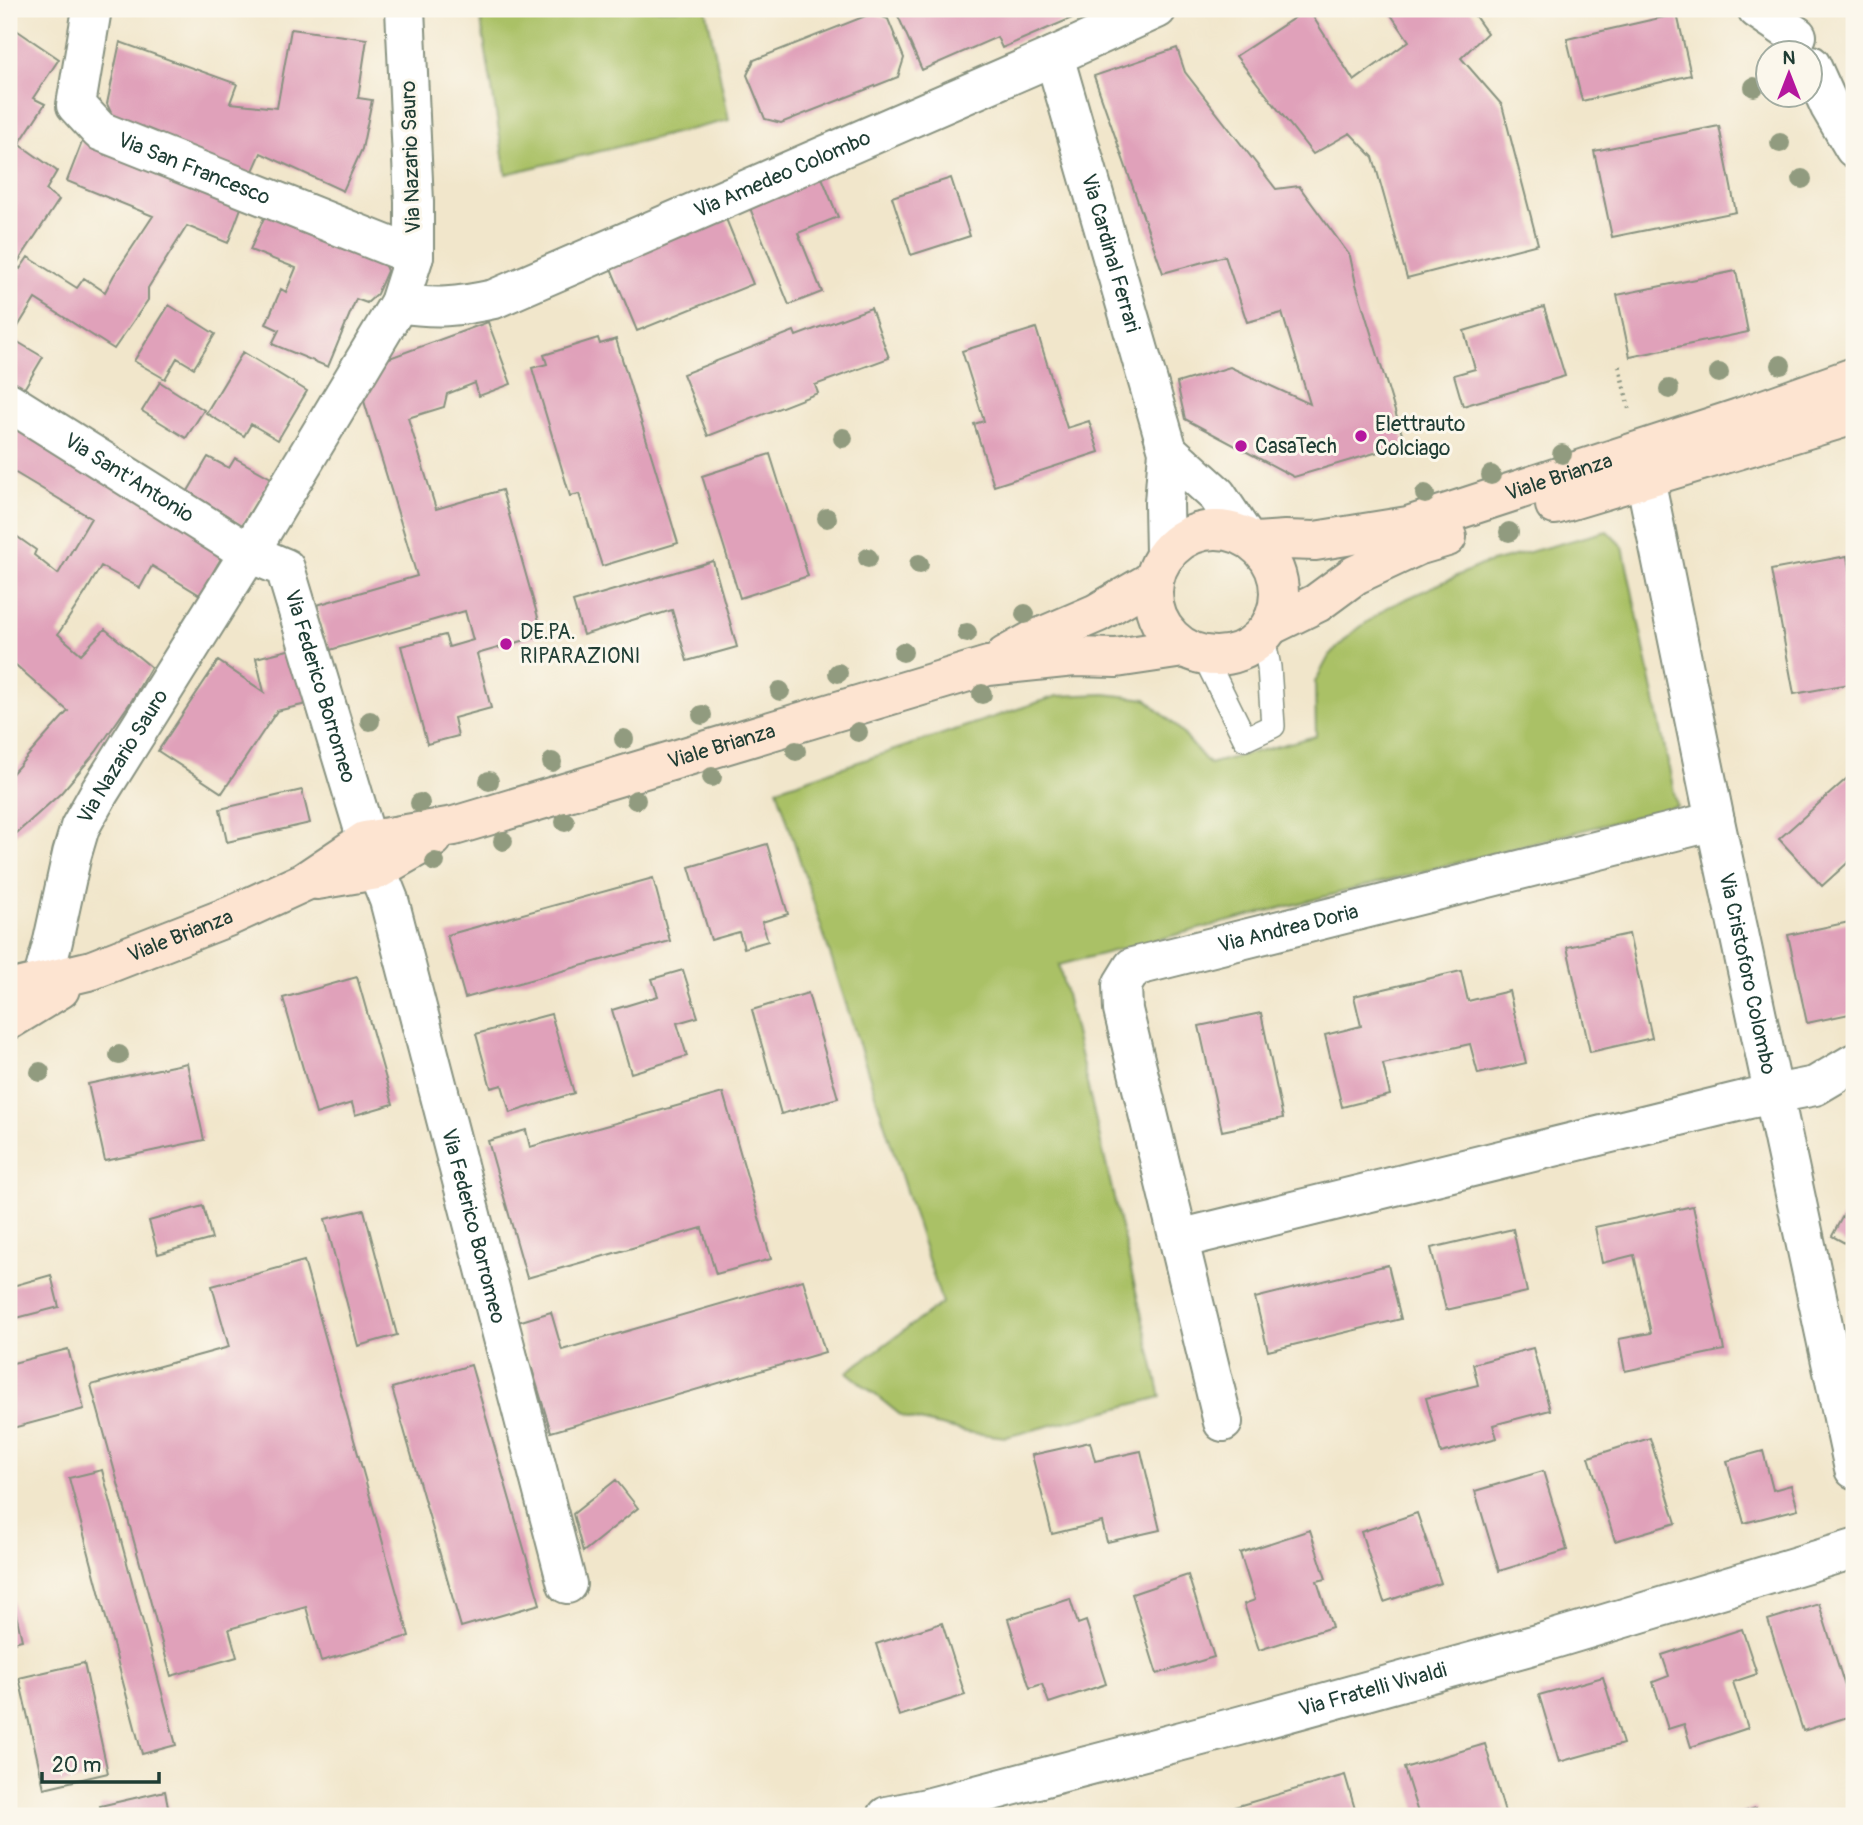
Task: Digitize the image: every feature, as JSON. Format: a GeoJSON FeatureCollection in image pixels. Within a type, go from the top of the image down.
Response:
{"type":"FeatureCollection","features":[{"type":"Feature","properties":{"kind":"main road","name":"Viale Brianza"},"geometry":{"type":"LineString","coordinates":[[988,666],[1034,640],[1097,613],[1159,567],[1200,530],[1249,538],[1315,541],[1408,526],[1739,418],[1854,377]]}},
{"type":"Feature","properties":{"kind":"main road","name":"Viale Brianza"},"geometry":{"type":"LineString","coordinates":[[25,986],[92,970],[230,916],[371,855],[454,826],[988,666],[1074,657],[1116,658],[1193,652],[1225,656],[1246,650],[1267,631],[1317,603],[1354,575],[1417,546],[1854,415]]}},
{"type":"Feature","properties":{"kind":"main road"},"geometry":{"type":"LineString","coordinates":[[1249,538],[1268,555],[1280,589],[1278,608],[1267,631]]}},
{"type":"Feature","properties":{"kind":"main road"},"geometry":{"type":"LineString","coordinates":[[1159,567],[1152,601],[1157,620],[1168,635],[1193,652]]}},
{"type":"Feature","properties":{"kind":"main road","name":"Viale Brianza"},"geometry":{"type":"LineString","coordinates":[[9,1020],[92,970]]}},
{"type":"Feature","properties":{"kind":"street","name":"Via San Francesco"},"geometry":{"type":"LineString","coordinates":[[92,9],[76,105],[100,131],[414,256]]}},
{"type":"Feature","properties":{"kind":"street","name":"Via Nazario Sauro"},"geometry":{"type":"LineString","coordinates":[[25,986],[53,941],[80,827],[399,303],[414,256],[405,9]]}},
{"type":"Feature","properties":{"kind":"street","name":"Via Amedeo Colombo"},"geometry":{"type":"LineString","coordinates":[[399,303],[426,307],[461,306],[494,299],[1157,9]]}},
{"type":"Feature","properties":{"kind":"street"},"geometry":{"type":"LineString","coordinates":[[1757,9],[1799,38]]}},
{"type":"Feature","properties":{"kind":"street","name":"Via Cardinal Ferrari"},"geometry":{"type":"LineString","coordinates":[[1054,56],[1168,451],[1159,567]]}},
{"type":"Feature","properties":{"kind":"street"},"geometry":{"type":"LineString","coordinates":[[1825,95],[1854,148]]}},
{"type":"Feature","properties":{"kind":"street","name":"Via Sant'Antonio"},"geometry":{"type":"LineString","coordinates":[[9,402],[249,553]]}},
{"type":"Feature","properties":{"kind":"street"},"geometry":{"type":"LineString","coordinates":[[1168,451],[1217,495],[1249,538]]}},
{"type":"Feature","properties":{"kind":"street","name":"Via Cristoforo Colombo"},"geometry":{"type":"LineString","coordinates":[[1645,478],[1715,821],[1854,1469]]}},
{"type":"Feature","properties":{"kind":"street","name":"Via Federico Borromeo"},"geometry":{"type":"LineString","coordinates":[[249,553],[285,568],[371,855],[389,900],[567,1584]]}},
{"type":"Feature","properties":{"kind":"street","name":"Via Andrea Doria"},"geometry":{"type":"LineString","coordinates":[[1223,1422],[1123,1010],[1122,985],[1133,967],[1715,821]]}},
{"type":"Feature","properties":{"kind":"street"},"geometry":{"type":"LineString","coordinates":[[1178,1239],[1815,1086],[1854,1063]]}},
{"type":"Feature","properties":{"kind":"street","name":"Via Fratelli Vivaldi"},"geometry":{"type":"LineString","coordinates":[[887,1816],[927,1808],[1213,1733],[1465,1664],[1854,1549]]}},
{"type":"Feature","properties":{"kind":"lane"},"geometry":{"type":"LineString","coordinates":[[1193,652],[1245,739],[1273,726],[1267,631]]}},
{"type":"Feature","properties":{"kind":"path"},"geometry":{"type":"LineString","coordinates":[[1619,366],[1630,414]]}},
{"type":"Feature","properties":{"kind":"green space"},"geometry":{"type":"Polygon","coordinates":[[[479,9],[706,9],[729,120],[506,174],[479,9]]]}},
{"type":"Feature","properties":{"kind":"green space"},"geometry":{"type":"Polygon","coordinates":[[[1607,531],[1623,547],[1677,806],[1059,965],[1161,1397],[1006,1437],[965,1432],[903,1417],[847,1372],[942,1303],[777,789],[1057,696],[1105,694],[1146,699],[1178,728],[1209,764],[1316,736],[1315,682],[1329,656],[1352,633],[1388,607],[1481,565],[1607,531]]]}},
{"type":"Feature","properties":{"kind":"building"},"geometry":{"type":"Polygon","coordinates":[[[895,9],[1093,9],[1002,48],[997,37],[922,70],[895,9]]]}},
{"type":"Feature","properties":{"kind":"building"},"geometry":{"type":"Polygon","coordinates":[[[1308,9],[1354,81],[1409,41],[1387,9],[1470,9],[1487,33],[1461,58],[1502,105],[1538,244],[1407,278],[1373,157],[1350,133],[1313,154],[1236,56],[1308,9]]]}},
{"type":"Feature","properties":{"kind":"building"},"geometry":{"type":"Polygon","coordinates":[[[873,13],[888,19],[904,58],[898,77],[781,123],[765,119],[747,75],[754,60],[873,13]]]}},
{"type":"Feature","properties":{"kind":"building"},"geometry":{"type":"Polygon","coordinates":[[[1677,14],[1691,75],[1582,101],[1567,39],[1677,14]]]}},
{"type":"Feature","properties":{"kind":"building"},"geometry":{"type":"Polygon","coordinates":[[[9,25],[59,59],[33,98],[45,104],[19,144],[57,171],[46,190],[59,200],[16,265],[20,269],[28,257],[77,288],[84,278],[105,292],[153,216],[67,181],[84,137],[244,200],[228,243],[187,226],[148,288],[148,300],[114,349],[35,299],[11,338],[43,357],[21,394],[9,387],[9,25]]]}},
{"type":"Feature","properties":{"kind":"building"},"geometry":{"type":"Polygon","coordinates":[[[291,29],[367,39],[358,98],[372,100],[362,149],[343,191],[261,153],[249,180],[114,119],[107,104],[120,42],[237,84],[230,103],[277,108],[291,29]]]}},
{"type":"Feature","properties":{"kind":"building"},"geometry":{"type":"Polygon","coordinates":[[[1177,48],[1185,72],[1276,189],[1299,186],[1350,256],[1356,284],[1405,444],[1294,477],[1185,419],[1177,383],[1230,367],[1310,404],[1282,313],[1247,322],[1225,256],[1163,273],[1094,76],[1177,48]]]}},
{"type":"Feature","properties":{"kind":"building"},"geometry":{"type":"Polygon","coordinates":[[[1719,126],[1736,212],[1612,237],[1594,151],[1719,126]]]}},
{"type":"Feature","properties":{"kind":"building"},"geometry":{"type":"Polygon","coordinates":[[[821,175],[838,217],[798,233],[822,292],[789,305],[748,203],[821,175]]]}},
{"type":"Feature","properties":{"kind":"building"},"geometry":{"type":"Polygon","coordinates":[[[951,178],[970,236],[911,255],[892,197],[951,178]]]}},
{"type":"Feature","properties":{"kind":"building"},"geometry":{"type":"Polygon","coordinates":[[[266,213],[383,261],[387,271],[377,294],[367,303],[356,299],[328,367],[272,344],[279,330],[266,324],[281,289],[286,292],[296,268],[250,250],[266,213]]]}},
{"type":"Feature","properties":{"kind":"building"},"geometry":{"type":"Polygon","coordinates":[[[724,214],[753,284],[637,331],[608,261],[724,214]]]}},
{"type":"Feature","properties":{"kind":"building"},"geometry":{"type":"Polygon","coordinates":[[[1736,271],[1748,332],[1630,357],[1617,295],[1736,271]]]}},
{"type":"Feature","properties":{"kind":"building"},"geometry":{"type":"Polygon","coordinates":[[[169,305],[215,334],[194,368],[177,358],[165,379],[134,361],[169,305]]]}},
{"type":"Feature","properties":{"kind":"building"},"geometry":{"type":"Polygon","coordinates":[[[1544,307],[1565,376],[1463,406],[1454,375],[1475,369],[1464,331],[1544,307]]]}},
{"type":"Feature","properties":{"kind":"building"},"geometry":{"type":"Polygon","coordinates":[[[871,308],[889,358],[815,385],[818,393],[708,436],[683,374],[794,331],[796,336],[871,308]]]}},
{"type":"Feature","properties":{"kind":"building"},"geometry":{"type":"Polygon","coordinates":[[[488,322],[511,384],[479,396],[475,383],[447,394],[444,407],[408,418],[436,509],[502,490],[543,635],[477,654],[491,708],[454,718],[458,736],[427,744],[401,646],[445,635],[449,647],[473,640],[465,611],[330,650],[317,605],[417,576],[364,401],[384,360],[488,322]]]}},
{"type":"Feature","properties":{"kind":"building"},"geometry":{"type":"Polygon","coordinates":[[[1036,328],[1067,428],[1089,421],[1099,452],[994,486],[974,424],[984,421],[962,351],[1036,328]]]}},
{"type":"Feature","properties":{"kind":"building"},"geometry":{"type":"Polygon","coordinates":[[[598,338],[600,344],[616,339],[678,543],[602,566],[579,494],[570,496],[532,368],[547,364],[544,355],[598,338]]]}},
{"type":"Feature","properties":{"kind":"building"},"geometry":{"type":"Polygon","coordinates":[[[243,352],[307,391],[278,440],[251,424],[244,436],[206,413],[243,352]]]}},
{"type":"Feature","properties":{"kind":"building"},"geometry":{"type":"Polygon","coordinates":[[[160,382],[204,410],[186,438],[142,411],[160,382]]]}},
{"type":"Feature","properties":{"kind":"building"},"geometry":{"type":"Polygon","coordinates":[[[9,416],[227,548],[200,595],[152,566],[140,588],[101,566],[58,634],[81,654],[105,629],[151,667],[96,752],[61,793],[9,840],[9,777],[68,711],[9,659],[9,531],[36,550],[34,555],[58,574],[91,518],[9,469],[9,416]]]}},
{"type":"Feature","properties":{"kind":"building"},"geometry":{"type":"Polygon","coordinates":[[[770,454],[808,576],[740,598],[702,476],[770,454]]]}},
{"type":"Feature","properties":{"kind":"building"},"geometry":{"type":"Polygon","coordinates":[[[208,457],[229,468],[235,458],[271,478],[242,525],[188,491],[208,457]]]}},
{"type":"Feature","properties":{"kind":"building"},"geometry":{"type":"Polygon","coordinates":[[[1847,556],[1854,596],[1854,683],[1794,694],[1771,570],[1847,556]]]}},
{"type":"Feature","properties":{"kind":"building"},"geometry":{"type":"Polygon","coordinates":[[[713,561],[737,647],[687,661],[672,610],[583,635],[573,602],[713,561]]]}},
{"type":"Feature","properties":{"kind":"building"},"geometry":{"type":"Polygon","coordinates":[[[300,647],[315,702],[277,711],[222,793],[158,751],[218,661],[264,692],[256,658],[300,647]]]}},
{"type":"Feature","properties":{"kind":"building"},"geometry":{"type":"Polygon","coordinates":[[[1854,772],[1854,857],[1822,886],[1779,839],[1854,772]]]}},
{"type":"Feature","properties":{"kind":"building"},"geometry":{"type":"Polygon","coordinates":[[[302,790],[310,823],[227,842],[220,809],[302,790]]]}},
{"type":"Feature","properties":{"kind":"building"},"geometry":{"type":"Polygon","coordinates":[[[767,844],[788,914],[762,922],[768,941],[744,948],[739,932],[711,940],[689,867],[767,844]]]}},
{"type":"Feature","properties":{"kind":"building"},"geometry":{"type":"Polygon","coordinates":[[[653,878],[670,941],[465,998],[447,935],[653,878]]]}},
{"type":"Feature","properties":{"kind":"building"},"geometry":{"type":"Polygon","coordinates":[[[1854,921],[1854,1013],[1807,1023],[1788,935],[1854,921]]]}},
{"type":"Feature","properties":{"kind":"building"},"geometry":{"type":"Polygon","coordinates":[[[1629,934],[1652,1038],[1590,1052],[1567,947],[1629,934]]]}},
{"type":"Feature","properties":{"kind":"building"},"geometry":{"type":"Polygon","coordinates":[[[683,970],[698,1017],[677,1023],[687,1056],[631,1073],[612,1010],[658,996],[652,979],[683,970]]]}},
{"type":"Feature","properties":{"kind":"building"},"geometry":{"type":"Polygon","coordinates":[[[1461,971],[1468,1001],[1509,991],[1526,1063],[1478,1074],[1470,1044],[1383,1064],[1390,1095],[1342,1107],[1325,1035],[1361,1026],[1354,996],[1461,971]]]}},
{"type":"Feature","properties":{"kind":"building"},"geometry":{"type":"Polygon","coordinates":[[[357,977],[393,1104],[355,1115],[352,1103],[316,1114],[283,998],[357,977]]]}},
{"type":"Feature","properties":{"kind":"building"},"geometry":{"type":"Polygon","coordinates":[[[808,993],[838,1098],[781,1114],[752,1010],[808,993]]]}},
{"type":"Feature","properties":{"kind":"building"},"geometry":{"type":"Polygon","coordinates":[[[1261,1013],[1283,1118],[1222,1131],[1199,1026],[1261,1013]]]}},
{"type":"Feature","properties":{"kind":"building"},"geometry":{"type":"Polygon","coordinates":[[[551,1014],[574,1093],[510,1113],[502,1085],[491,1088],[476,1034],[551,1014]]]}},
{"type":"Feature","properties":{"kind":"building"},"geometry":{"type":"Polygon","coordinates":[[[187,1063],[204,1140],[105,1161],[88,1084],[187,1063]]]}},
{"type":"Feature","properties":{"kind":"building"},"geometry":{"type":"Polygon","coordinates":[[[723,1093],[771,1259],[716,1274],[702,1228],[527,1278],[488,1141],[526,1130],[530,1147],[723,1093]]]}},
{"type":"Feature","properties":{"kind":"building"},"geometry":{"type":"Polygon","coordinates":[[[1854,1195],[1854,1248],[1832,1236],[1854,1195]]]}},
{"type":"Feature","properties":{"kind":"building"},"geometry":{"type":"Polygon","coordinates":[[[203,1206],[212,1239],[158,1254],[149,1221],[203,1206]]]}},
{"type":"Feature","properties":{"kind":"building"},"geometry":{"type":"Polygon","coordinates":[[[1693,1206],[1724,1350],[1625,1371],[1619,1339],[1651,1333],[1634,1255],[1602,1263],[1595,1227],[1693,1206]]]}},
{"type":"Feature","properties":{"kind":"building"},"geometry":{"type":"Polygon","coordinates":[[[364,1210],[397,1335],[358,1346],[325,1219],[364,1210]]]}},
{"type":"Feature","properties":{"kind":"building"},"geometry":{"type":"Polygon","coordinates":[[[1513,1229],[1527,1292],[1446,1310],[1431,1248],[1513,1229]]]}},
{"type":"Feature","properties":{"kind":"building"},"geometry":{"type":"Polygon","coordinates":[[[304,1261],[409,1636],[321,1661],[306,1607],[229,1629],[237,1657],[171,1676],[91,1385],[229,1347],[212,1286],[304,1261]]]}},
{"type":"Feature","properties":{"kind":"building"},"geometry":{"type":"Polygon","coordinates":[[[1388,1265],[1401,1319],[1268,1351],[1255,1298],[1388,1265]]]}},
{"type":"Feature","properties":{"kind":"building"},"geometry":{"type":"Polygon","coordinates":[[[51,1275],[59,1307],[9,1320],[9,1287],[51,1275]]]}},
{"type":"Feature","properties":{"kind":"building"},"geometry":{"type":"Polygon","coordinates":[[[803,1280],[825,1352],[551,1432],[518,1322],[551,1312],[562,1350],[803,1280]]]}},
{"type":"Feature","properties":{"kind":"building"},"geometry":{"type":"Polygon","coordinates":[[[1533,1348],[1550,1410],[1493,1425],[1497,1438],[1441,1453],[1426,1398],[1478,1385],[1473,1364],[1533,1348]]]}},
{"type":"Feature","properties":{"kind":"building"},"geometry":{"type":"Polygon","coordinates":[[[68,1349],[84,1409],[9,1429],[9,1364],[68,1349]]]}},
{"type":"Feature","properties":{"kind":"building"},"geometry":{"type":"Polygon","coordinates":[[[471,1365],[540,1604],[461,1627],[392,1388],[471,1365]]]}},
{"type":"Feature","properties":{"kind":"building"},"geometry":{"type":"Polygon","coordinates":[[[1650,1438],[1676,1523],[1615,1541],[1589,1457],[1650,1438]]]}},
{"type":"Feature","properties":{"kind":"building"},"geometry":{"type":"Polygon","coordinates":[[[1090,1442],[1095,1461],[1141,1451],[1160,1530],[1107,1542],[1102,1522],[1052,1534],[1032,1455],[1090,1442]]]}},
{"type":"Feature","properties":{"kind":"building"},"geometry":{"type":"Polygon","coordinates":[[[1763,1451],[1773,1490],[1791,1485],[1798,1509],[1744,1523],[1727,1461],[1763,1451]]]}},
{"type":"Feature","properties":{"kind":"building"},"geometry":{"type":"Polygon","coordinates":[[[102,1470],[176,1745],[142,1754],[69,1478],[102,1470]]]}},
{"type":"Feature","properties":{"kind":"building"},"geometry":{"type":"Polygon","coordinates":[[[1543,1471],[1567,1550],[1499,1571],[1475,1491],[1543,1471]]]}},
{"type":"Feature","properties":{"kind":"building"},"geometry":{"type":"Polygon","coordinates":[[[616,1480],[638,1508],[583,1552],[573,1514],[616,1480]]]}},
{"type":"Feature","properties":{"kind":"building"},"geometry":{"type":"Polygon","coordinates":[[[1417,1513],[1441,1583],[1384,1602],[1361,1532],[1417,1513]]]}},
{"type":"Feature","properties":{"kind":"building"},"geometry":{"type":"Polygon","coordinates":[[[1310,1530],[1326,1579],[1317,1581],[1332,1627],[1259,1650],[1244,1604],[1255,1600],[1240,1553],[1310,1530]]]}},
{"type":"Feature","properties":{"kind":"building"},"geometry":{"type":"Polygon","coordinates":[[[1188,1575],[1214,1657],[1157,1674],[1132,1594],[1188,1575]]]}},
{"type":"Feature","properties":{"kind":"building"},"geometry":{"type":"Polygon","coordinates":[[[9,1585],[22,1640],[9,1643],[9,1585]]]}},
{"type":"Feature","properties":{"kind":"building"},"geometry":{"type":"Polygon","coordinates":[[[1070,1599],[1078,1624],[1086,1621],[1106,1684],[1049,1703],[1042,1684],[1030,1688],[1008,1619],[1070,1599]]]}},
{"type":"Feature","properties":{"kind":"building"},"geometry":{"type":"Polygon","coordinates":[[[1819,1604],[1854,1715],[1803,1731],[1768,1620],[1819,1604]]]}},
{"type":"Feature","properties":{"kind":"building"},"geometry":{"type":"Polygon","coordinates":[[[942,1623],[965,1695],[899,1716],[876,1644],[942,1623]]]}},
{"type":"Feature","properties":{"kind":"building"},"geometry":{"type":"Polygon","coordinates":[[[1742,1629],[1757,1674],[1733,1682],[1748,1728],[1691,1747],[1684,1724],[1668,1729],[1653,1682],[1669,1676],[1662,1655],[1742,1629]]]}},
{"type":"Feature","properties":{"kind":"building"},"geometry":{"type":"Polygon","coordinates":[[[84,1663],[108,1773],[44,1788],[19,1678],[84,1663]]]}},
{"type":"Feature","properties":{"kind":"building"},"geometry":{"type":"Polygon","coordinates":[[[1603,1677],[1623,1744],[1559,1762],[1539,1695],[1603,1677]]]}},
{"type":"Feature","properties":{"kind":"building"},"geometry":{"type":"Polygon","coordinates":[[[1485,1744],[1506,1816],[1419,1816],[1404,1768],[1485,1744]]]}},
{"type":"Feature","properties":{"kind":"building"},"geometry":{"type":"Polygon","coordinates":[[[1345,1775],[1357,1816],[1234,1816],[1231,1808],[1345,1775]]]}},
{"type":"Feature","properties":{"kind":"building"},"geometry":{"type":"Polygon","coordinates":[[[165,1791],[170,1816],[102,1816],[100,1806],[165,1791]]]}},
{"type":"Feature","properties":{"kind":"building"},"geometry":{"type":"Polygon","coordinates":[[[1756,1808],[1759,1816],[1730,1816],[1756,1808]]]}},
{"type":"Feature","properties":{"kind":"place","name":"Elettrauto Colciago"},"geometry":{"type":"Point","coordinates":[1361,436]}},
{"type":"Feature","properties":{"kind":"place","name":"CasaTech"},"geometry":{"type":"Point","coordinates":[1241,446]}},
{"type":"Feature","properties":{"kind":"place","name":"DE.PA. RIPARAZIONI"},"geometry":{"type":"Point","coordinates":[506,644]}}]}
